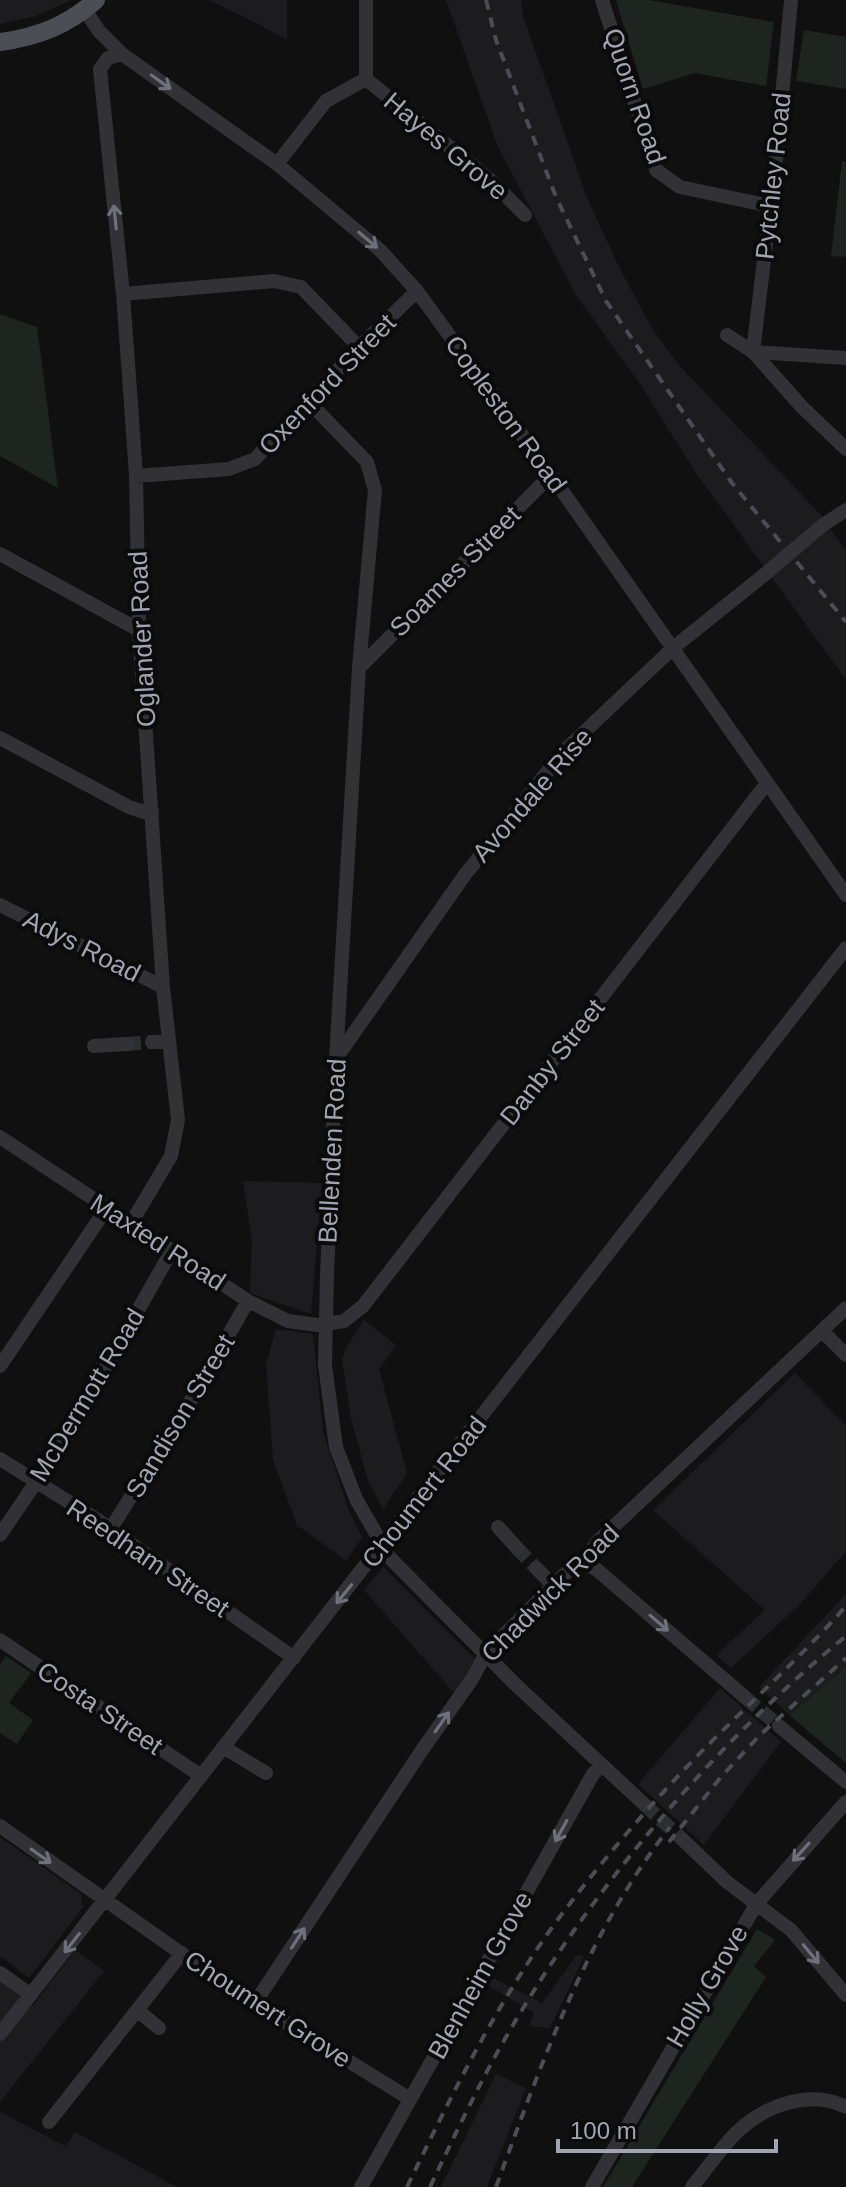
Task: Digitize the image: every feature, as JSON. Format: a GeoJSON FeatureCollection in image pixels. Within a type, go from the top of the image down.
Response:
{"type":"FeatureCollection","features":[{"type":"Feature","properties":{"kind":"main road"},"geometry":{"type":"LineString","coordinates":[[0,42],[54,29],[91,5]]}},
{"type":"Feature","properties":{"kind":"street","name":"Hayes Grove"},"geometry":{"type":"LineString","coordinates":[[366,0],[366,79]]}},
{"type":"Feature","properties":{"kind":"street","name":"Quorn Road"},"geometry":{"type":"LineString","coordinates":[[602,0],[656,170],[680,187],[771,206]]}},
{"type":"Feature","properties":{"kind":"street","name":"Pytchley Road"},"geometry":{"type":"LineString","coordinates":[[753,352],[791,0]]}},
{"type":"Feature","properties":{"kind":"street","name":"Copleston Road"},"geometry":{"type":"LineString","coordinates":[[91,5],[99,31],[122,54],[277,164],[380,250],[417,291],[551,475],[846,895]]}},
{"type":"Feature","properties":{"kind":"street","name":"Oglander Road"},"geometry":{"type":"LineString","coordinates":[[122,54],[108,58],[100,69],[123,294],[136,476],[139,630],[163,987],[178,1120],[171,1156],[130,1225]]}},
{"type":"Feature","properties":{"kind":"street","name":"Hayes Grove"},"geometry":{"type":"LineString","coordinates":[[277,164],[326,101],[366,79]]}},
{"type":"Feature","properties":{"kind":"street","name":"Hayes Grove"},"geometry":{"type":"LineString","coordinates":[[366,79],[489,179],[525,215]]}},
{"type":"Feature","properties":{"kind":"street"},"geometry":{"type":"LineString","coordinates":[[123,294],[274,281],[301,287],[359,347]]}},
{"type":"Feature","properties":{"kind":"street","name":"Oxenford Street"},"geometry":{"type":"LineString","coordinates":[[136,476],[229,469],[255,459],[359,347],[417,291]]}},
{"type":"Feature","properties":{"kind":"street"},"geometry":{"type":"LineString","coordinates":[[727,335],[753,352],[802,407],[846,449]]}},
{"type":"Feature","properties":{"kind":"street"},"geometry":{"type":"LineString","coordinates":[[753,352],[846,358]]}},
{"type":"Feature","properties":{"kind":"street","name":"Bellenden Road"},"geometry":{"type":"LineString","coordinates":[[308,401],[367,462],[375,490],[359,668],[336,1059],[325,1325],[325,1365],[336,1447],[356,1499],[390,1558],[645,1805]]}},
{"type":"Feature","properties":{"kind":"street","name":"Soames Street"},"geometry":{"type":"LineString","coordinates":[[359,668],[551,475]]}},
{"type":"Feature","properties":{"kind":"street","name":"Avondale Rise"},"geometry":{"type":"LineString","coordinates":[[336,1059],[464,876],[564,751],[673,648],[823,525],[846,510]]}},
{"type":"Feature","properties":{"kind":"street"},"geometry":{"type":"LineString","coordinates":[[0,554],[139,630]]}},
{"type":"Feature","properties":{"kind":"street"},"geometry":{"type":"LineString","coordinates":[[0,738],[129,807],[152,811]]}},
{"type":"Feature","properties":{"kind":"street","name":"Danby Street"},"geometry":{"type":"LineString","coordinates":[[325,1325],[344,1321],[363,1306],[767,783]]}},
{"type":"Feature","properties":{"kind":"street","name":"Adys Road"},"geometry":{"type":"LineString","coordinates":[[0,905],[163,987]]}},
{"type":"Feature","properties":{"kind":"street","name":"Choumert Road"},"geometry":{"type":"LineString","coordinates":[[0,2034],[846,948]]}},
{"type":"Feature","properties":{"kind":"street"},"geometry":{"type":"LineString","coordinates":[[152,1042],[169,1042]]}},
{"type":"Feature","properties":{"kind":"street"},"geometry":{"type":"LineString","coordinates":[[94,1046],[127,1044]]}},
{"type":"Feature","properties":{"kind":"street","name":"Maxted Road"},"geometry":{"type":"LineString","coordinates":[[0,1137],[248,1301],[288,1321],[325,1325]]}},
{"type":"Feature","properties":{"kind":"street"},"geometry":{"type":"LineString","coordinates":[[0,1366],[106,1209]]}},
{"type":"Feature","properties":{"kind":"street","name":"McDermott Road"},"geometry":{"type":"LineString","coordinates":[[0,1535],[62,1444],[171,1252]]}},
{"type":"Feature","properties":{"kind":"street","name":"Sandison Street"},"geometry":{"type":"LineString","coordinates":[[110,1530],[190,1402],[248,1301]]}},
{"type":"Feature","properties":{"kind":"street","name":"Chadwick Road"},"geometry":{"type":"LineString","coordinates":[[255,2003],[472,1679],[486,1653],[553,1585],[576,1564],[584,1563],[597,1542],[846,1308]]}},
{"type":"Feature","properties":{"kind":"street"},"geometry":{"type":"LineString","coordinates":[[822,1331],[846,1355]]}},
{"type":"Feature","properties":{"kind":"street","name":"Reedham Street"},"geometry":{"type":"LineString","coordinates":[[0,1459],[110,1530],[294,1658]]}},
{"type":"Feature","properties":{"kind":"street"},"geometry":{"type":"LineString","coordinates":[[498,1527],[517,1548]]}},
{"type":"Feature","properties":{"kind":"street"},"geometry":{"type":"LineString","coordinates":[[584,1563],[596,1569],[746,1698]]}},
{"type":"Feature","properties":{"kind":"street"},"geometry":{"type":"LineString","coordinates":[[536,1568],[553,1585]]}},
{"type":"Feature","properties":{"kind":"street","name":"Costa Street"},"geometry":{"type":"LineString","coordinates":[[0,1640],[201,1776]]}},
{"type":"Feature","properties":{"kind":"street"},"geometry":{"type":"LineString","coordinates":[[779,1726],[846,1782]]}},
{"type":"Feature","properties":{"kind":"street"},"geometry":{"type":"LineString","coordinates":[[223,1747],[266,1773]]}},
{"type":"Feature","properties":{"kind":"street","name":"Blenheim Grove"},"geometry":{"type":"LineString","coordinates":[[361,2187],[593,1774],[602,1765]]}},
{"type":"Feature","properties":{"kind":"street","name":"Holly Grove"},"geometry":{"type":"LineString","coordinates":[[592,2187],[757,1903],[846,1802]]}},
{"type":"Feature","properties":{"kind":"street"},"geometry":{"type":"LineString","coordinates":[[0,1826],[104,1900]]}},
{"type":"Feature","properties":{"kind":"street"},"geometry":{"type":"LineString","coordinates":[[683,1840],[727,1882],[791,1930],[846,1995]]}},
{"type":"Feature","properties":{"kind":"street","name":"Choumert Grove"},"geometry":{"type":"LineString","coordinates":[[104,1900],[255,2003],[410,2099]]}},
{"type":"Feature","properties":{"kind":"street"},"geometry":{"type":"LineString","coordinates":[[49,2122],[182,1953]]}},
{"type":"Feature","properties":{"kind":"street"},"geometry":{"type":"LineString","coordinates":[[0,1973],[31,1995]]}},
{"type":"Feature","properties":{"kind":"street"},"geometry":{"type":"LineString","coordinates":[[137,2010],[159,2028]]}},
{"type":"Feature","properties":{"kind":"street"},"geometry":{"type":"LineString","coordinates":[[692,2187],[737,2132],[764,2113],[799,2098],[831,2099],[846,2107]]}},
{"type":"Feature","properties":{"kind":"shaded area"},"geometry":{"type":"Polygon","coordinates":[[[0,0],[71,0],[36,16],[0,24],[0,0]]]}},
{"type":"Feature","properties":{"kind":"shaded area"},"geometry":{"type":"Polygon","coordinates":[[[209,0],[287,0],[287,40],[256,23],[209,0]]]}},
{"type":"Feature","properties":{"kind":"shaded area"},"geometry":{"type":"Polygon","coordinates":[[[446,0],[521,0],[524,19],[588,200],[653,330],[679,365],[820,514],[846,551],[846,680],[694,470],[640,384],[576,295],[498,147],[446,0]]]}},
{"type":"Feature","properties":{"kind":"shaded area"},"geometry":{"type":"Polygon","coordinates":[[[616,0],[649,0],[774,22],[766,86],[695,73],[643,89],[616,0]]]}},
{"type":"Feature","properties":{"kind":"shaded area"},"geometry":{"type":"Polygon","coordinates":[[[804,30],[846,37],[846,89],[796,81],[804,30]]]}},
{"type":"Feature","properties":{"kind":"shaded area"},"geometry":{"type":"Polygon","coordinates":[[[842,161],[846,162],[846,257],[831,256],[842,161]]]}},
{"type":"Feature","properties":{"kind":"shaded area"},"geometry":{"type":"Polygon","coordinates":[[[0,314],[37,327],[58,488],[0,456],[0,314]]]}},
{"type":"Feature","properties":{"kind":"shaded area"},"geometry":{"type":"Polygon","coordinates":[[[243,1181],[322,1183],[311,1314],[250,1293],[252,1242],[243,1181]]]}},
{"type":"Feature","properties":{"kind":"shaded area"},"geometry":{"type":"Polygon","coordinates":[[[364,1320],[396,1345],[379,1369],[407,1473],[383,1509],[367,1478],[351,1418],[342,1359],[364,1320]]]}},
{"type":"Feature","properties":{"kind":"shaded area"},"geometry":{"type":"Polygon","coordinates":[[[276,1329],[313,1334],[323,1432],[349,1511],[362,1538],[346,1561],[297,1525],[273,1460],[266,1365],[276,1329]]]}},
{"type":"Feature","properties":{"kind":"shaded area"},"geometry":{"type":"Polygon","coordinates":[[[795,1373],[846,1426],[846,1551],[801,1603],[731,1668],[716,1655],[765,1610],[653,1510],[795,1373]]]}},
{"type":"Feature","properties":{"kind":"shaded area"},"geometry":{"type":"Polygon","coordinates":[[[383,1567],[475,1659],[455,1694],[364,1590],[383,1567]]]}},
{"type":"Feature","properties":{"kind":"shaded area"},"geometry":{"type":"Polygon","coordinates":[[[846,1594],[846,1667],[789,1715],[759,1687],[846,1594]]]}},
{"type":"Feature","properties":{"kind":"shaded area"},"geometry":{"type":"Polygon","coordinates":[[[6,1656],[31,1673],[9,1703],[33,1720],[17,1744],[0,1733],[0,1665],[6,1656]]]}},
{"type":"Feature","properties":{"kind":"shaded area"},"geometry":{"type":"Polygon","coordinates":[[[846,1667],[846,1763],[789,1715],[846,1667]]]}},
{"type":"Feature","properties":{"kind":"shaded area"},"geometry":{"type":"Polygon","coordinates":[[[720,1688],[781,1742],[704,1845],[638,1784],[720,1688]]]}},
{"type":"Feature","properties":{"kind":"shaded area"},"geometry":{"type":"Polygon","coordinates":[[[0,1837],[81,1894],[83,1907],[29,1978],[0,1956],[0,1837]]]}},
{"type":"Feature","properties":{"kind":"shaded area"},"geometry":{"type":"Polygon","coordinates":[[[757,1929],[775,1940],[754,1966],[766,1977],[632,2187],[603,2187],[757,1929]]]}},
{"type":"Feature","properties":{"kind":"shaded area"},"geometry":{"type":"Polygon","coordinates":[[[75,1950],[104,1971],[0,2102],[0,1981],[33,2006],[75,1950]]]}},
{"type":"Feature","properties":{"kind":"shaded area"},"geometry":{"type":"Polygon","coordinates":[[[577,1955],[584,1956],[550,2028],[529,2026],[534,2013],[489,1986],[493,1978],[542,2003],[577,1955]]]}},
{"type":"Feature","properties":{"kind":"shaded area"},"geometry":{"type":"Polygon","coordinates":[[[496,2074],[526,2088],[487,2187],[441,2187],[496,2074]]]}},
{"type":"Feature","properties":{"kind":"shaded area"},"geometry":{"type":"Polygon","coordinates":[[[0,2112],[65,2146],[75,2132],[177,2187],[0,2187],[0,2112]]]}},
{"type":"Feature","properties":{"kind":"tunnel"},"geometry":{"type":"LineString","coordinates":[[127,1044],[152,1042]]}},
{"type":"Feature","properties":{"kind":"tunnel"},"geometry":{"type":"LineString","coordinates":[[517,1548],[536,1568]]}},
{"type":"Feature","properties":{"kind":"tunnel"},"geometry":{"type":"LineString","coordinates":[[746,1698],[779,1726]]}},
{"type":"Feature","properties":{"kind":"tunnel"},"geometry":{"type":"LineString","coordinates":[[645,1805],[683,1840]]}},
{"type":"Feature","properties":{"kind":"railway"},"geometry":{"type":"LineString","coordinates":[[486,0],[496,40],[556,197],[606,301],[732,483],[846,622]]}},
{"type":"Feature","properties":{"kind":"railway"},"geometry":{"type":"LineString","coordinates":[[407,2187],[459,2083],[515,1982],[559,1918],[666,1789],[846,1606]]}},
{"type":"Feature","properties":{"kind":"railway"},"geometry":{"type":"LineString","coordinates":[[430,2187],[484,2077],[526,2003],[605,1888],[649,1832],[744,1728],[846,1636]]}},
{"type":"Feature","properties":{"kind":"railway"},"geometry":{"type":"LineString","coordinates":[[669,1842],[721,1777],[760,1735],[846,1658]]}},
{"type":"Feature","properties":{"kind":"railway"},"geometry":{"type":"LineString","coordinates":[[496,2187],[549,2046],[591,1954],[641,1867],[670,1827]]}}]}
